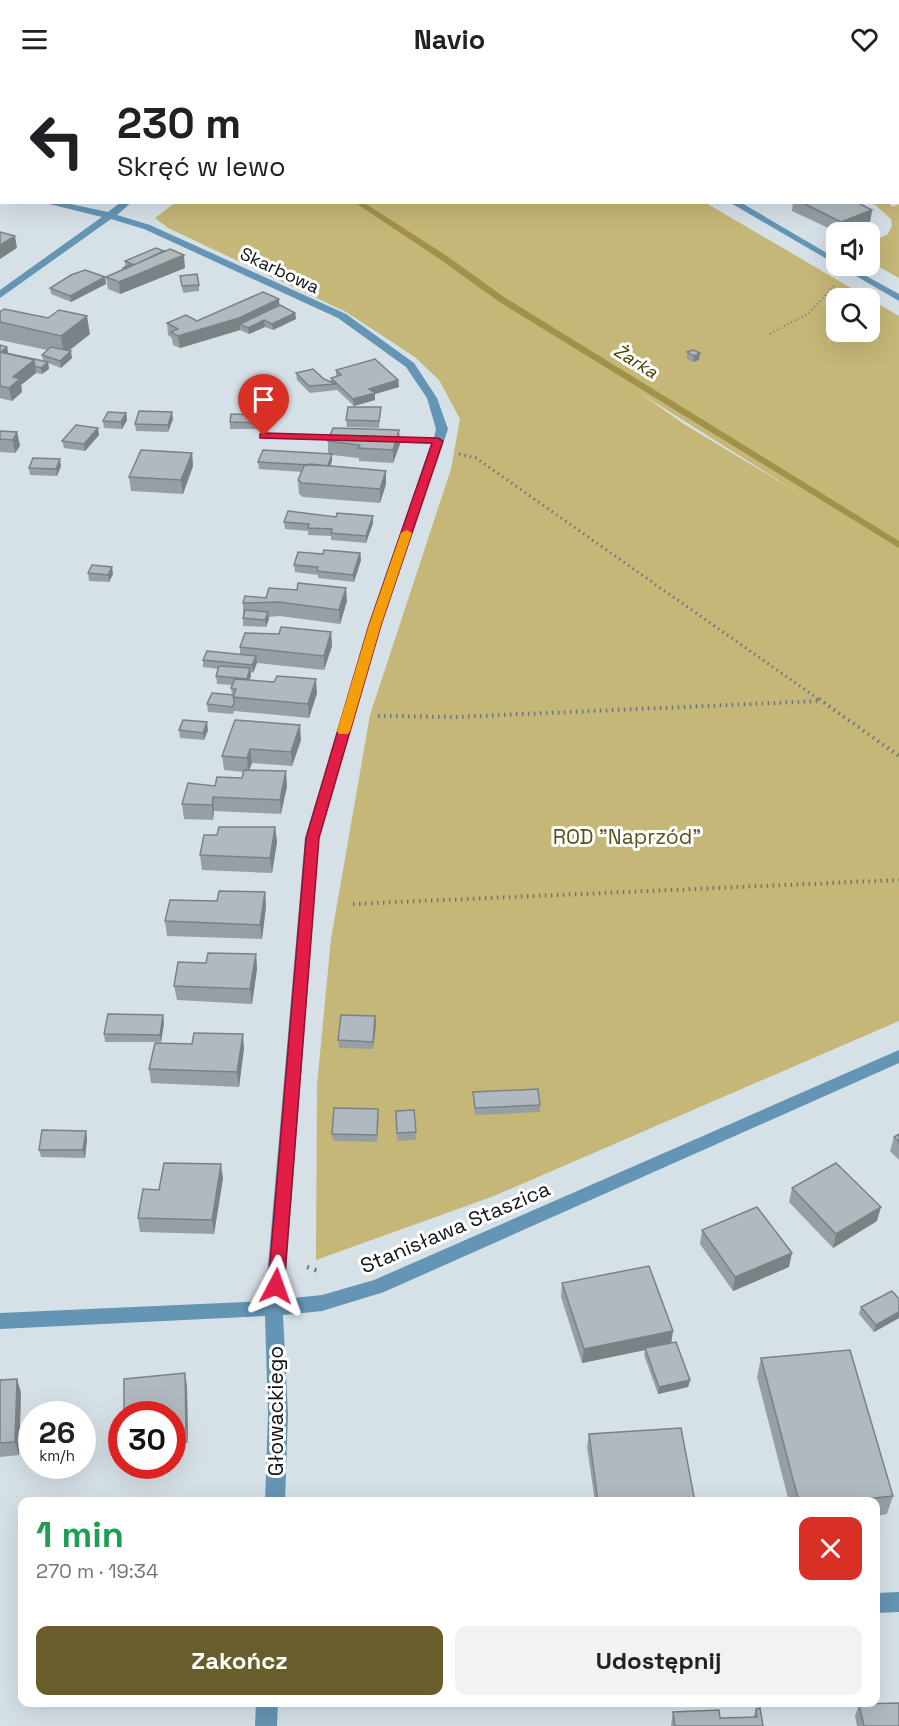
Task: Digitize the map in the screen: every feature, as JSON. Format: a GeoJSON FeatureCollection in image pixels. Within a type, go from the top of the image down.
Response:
{"type":"FeatureCollection","features":[{"type":"Feature","properties":{"kind":"street","name":"Skarbowa"},"geometry":{"type":"LineString","coordinates":[[55,204],[108,215],[147,227],[342,316],[410,365],[423,380],[432,398],[442,429],[436,445]]}},
{"type":"Feature","properties":{"kind":"street"},"geometry":{"type":"LineString","coordinates":[[0,295],[125,204]]}},
{"type":"Feature","properties":{"kind":"street"},"geometry":{"type":"LineString","coordinates":[[736,204],[826,257]]}},
{"type":"Feature","properties":{"kind":"street"},"geometry":{"type":"LineString","coordinates":[[861,276],[899,298]]}},
{"type":"Feature","properties":{"kind":"street"},"geometry":{"type":"LineString","coordinates":[[0,282],[12,285]]}},
{"type":"Feature","properties":{"kind":"street"},"geometry":{"type":"LineString","coordinates":[[264,436],[364,438],[436,445]]}},
{"type":"Feature","properties":{"kind":"street","name":"Głowackiego"},"geometry":{"type":"LineString","coordinates":[[275,1497],[278,1414],[274,1308],[312,838],[375,625],[436,445]]}},
{"type":"Feature","properties":{"kind":"street","name":"Stanisława Staszica"},"geometry":{"type":"LineString","coordinates":[[0,1321],[274,1308],[322,1303],[378,1287],[899,1056]]}},
{"type":"Feature","properties":{"kind":"street"},"geometry":{"type":"LineString","coordinates":[[880,1603],[899,1602]]}},
{"type":"Feature","properties":{"kind":"street"},"geometry":{"type":"LineString","coordinates":[[266,1726],[267,1707]]}},
{"type":"Feature","properties":{"kind":"path"},"geometry":{"type":"LineString","coordinates":[[770,334],[809,313],[838,276]]}},
{"type":"Feature","properties":{"kind":"path"},"geometry":{"type":"LineString","coordinates":[[436,445],[476,458],[899,756]]}},
{"type":"Feature","properties":{"kind":"path"},"geometry":{"type":"LineString","coordinates":[[378,716],[456,717],[820,701]]}},
{"type":"Feature","properties":{"kind":"path"},"geometry":{"type":"LineString","coordinates":[[353,904],[899,880]]}},
{"type":"Feature","properties":{"kind":"green space","name":"ROD \"Naprzód\""},"geometry":{"type":"Polygon","coordinates":[[[173,204],[708,204],[826,273],[826,276],[830,276],[851,288],[826,288],[826,342],[880,342],[880,305],[899,316],[899,1021],[494,1196],[316,1260],[317,1085],[331,939],[370,715],[451,469],[460,419],[439,380],[415,357],[346,312],[168,228],[155,218],[173,204]],[[640,393],[684,424],[800,494],[640,393]]]}},
{"type":"Feature","properties":{"kind":"green space"},"geometry":{"type":"Polygon","coordinates":[[[874,204],[889,204],[893,207],[899,204],[899,278],[880,268],[880,237],[887,235],[892,226],[891,219],[874,204]]]}},
{"type":"Feature","properties":{"kind":"building"},"geometry":{"type":"Polygon","coordinates":[[[805,204],[860,204],[872,210],[841,222],[805,204]]]}},
{"type":"Feature","properties":{"kind":"building"},"geometry":{"type":"Polygon","coordinates":[[[0,232],[15,236],[0,245],[0,232]]]}},
{"type":"Feature","properties":{"kind":"building"},"geometry":{"type":"Polygon","coordinates":[[[156,248],[164,251],[123,268],[132,264],[125,261],[156,248]]]}},
{"type":"Feature","properties":{"kind":"building"},"geometry":{"type":"Polygon","coordinates":[[[170,249],[184,255],[119,282],[106,277],[170,249]]]}},
{"type":"Feature","properties":{"kind":"building"},"geometry":{"type":"Polygon","coordinates":[[[85,270],[105,277],[70,296],[50,288],[71,275],[85,270]]]}},
{"type":"Feature","properties":{"kind":"building"},"geometry":{"type":"Polygon","coordinates":[[[197,274],[199,285],[182,286],[180,276],[197,274]]]}},
{"type":"Feature","properties":{"kind":"building"},"geometry":{"type":"Polygon","coordinates":[[[263,292],[279,299],[239,318],[178,336],[171,332],[178,329],[167,323],[186,315],[197,321],[263,292]]]}},
{"type":"Feature","properties":{"kind":"building"},"geometry":{"type":"Polygon","coordinates":[[[280,305],[295,313],[272,324],[264,320],[248,328],[240,324],[280,305]]]}},
{"type":"Feature","properties":{"kind":"building"},"geometry":{"type":"Polygon","coordinates":[[[4,309],[48,318],[59,310],[87,316],[61,336],[0,322],[0,312],[4,309]]]}},
{"type":"Feature","properties":{"kind":"building"},"geometry":{"type":"Polygon","coordinates":[[[0,345],[7,347],[1,352],[48,362],[41,368],[35,366],[34,360],[0,352],[0,345]]]}},
{"type":"Feature","properties":{"kind":"building"},"geometry":{"type":"Polygon","coordinates":[[[51,347],[71,351],[60,361],[42,355],[51,347]]]}},
{"type":"Feature","properties":{"kind":"building"},"geometry":{"type":"Polygon","coordinates":[[[693,350],[700,353],[694,356],[687,352],[693,350]]]}},
{"type":"Feature","properties":{"kind":"building"},"geometry":{"type":"Polygon","coordinates":[[[0,352],[34,360],[13,377],[20,379],[9,388],[0,386],[0,352]]]}},
{"type":"Feature","properties":{"kind":"building"},"geometry":{"type":"Polygon","coordinates":[[[375,359],[398,380],[369,389],[375,393],[353,399],[331,378],[341,375],[336,370],[375,359]]]}},
{"type":"Feature","properties":{"kind":"building"},"geometry":{"type":"Polygon","coordinates":[[[313,369],[324,379],[336,384],[309,386],[296,373],[313,369]]]}},
{"type":"Feature","properties":{"kind":"building"},"geometry":{"type":"Polygon","coordinates":[[[348,407],[381,407],[379,421],[346,420],[348,407]]]}},
{"type":"Feature","properties":{"kind":"building"},"geometry":{"type":"Polygon","coordinates":[[[139,411],[172,412],[168,425],[135,424],[139,411]]]}},
{"type":"Feature","properties":{"kind":"building"},"geometry":{"type":"Polygon","coordinates":[[[108,412],[126,413],[121,422],[103,421],[108,412]]]}},
{"type":"Feature","properties":{"kind":"building"},"geometry":{"type":"Polygon","coordinates":[[[231,414],[262,415],[261,423],[230,422],[231,414]]]}},
{"type":"Feature","properties":{"kind":"building"},"geometry":{"type":"Polygon","coordinates":[[[76,425],[98,428],[84,444],[62,441],[76,425]]]}},
{"type":"Feature","properties":{"kind":"building"},"geometry":{"type":"Polygon","coordinates":[[[333,428],[399,430],[393,450],[358,448],[360,445],[328,441],[333,428]]]}},
{"type":"Feature","properties":{"kind":"building"},"geometry":{"type":"Polygon","coordinates":[[[0,431],[17,432],[13,440],[0,439],[0,431]]]}},
{"type":"Feature","properties":{"kind":"building"},"geometry":{"type":"Polygon","coordinates":[[[141,450],[192,453],[181,480],[129,477],[141,450]]]}},
{"type":"Feature","properties":{"kind":"building"},"geometry":{"type":"Polygon","coordinates":[[[263,450],[332,454],[328,466],[258,462],[263,450]]]}},
{"type":"Feature","properties":{"kind":"building"},"geometry":{"type":"Polygon","coordinates":[[[33,458],[60,459],[56,469],[29,468],[33,458]]]}},
{"type":"Feature","properties":{"kind":"building"},"geometry":{"type":"Polygon","coordinates":[[[309,464],[386,471],[380,489],[302,483],[298,480],[304,466],[309,464]]]}},
{"type":"Feature","properties":{"kind":"building"},"geometry":{"type":"Polygon","coordinates":[[[288,511],[336,517],[337,513],[373,516],[366,536],[331,533],[332,529],[308,528],[309,524],[284,522],[288,511]]]}},
{"type":"Feature","properties":{"kind":"building"},"geometry":{"type":"Polygon","coordinates":[[[324,550],[360,553],[353,575],[317,571],[318,567],[294,565],[298,552],[323,554],[324,550]]]}},
{"type":"Feature","properties":{"kind":"building"},"geometry":{"type":"Polygon","coordinates":[[[92,565],[112,567],[108,575],[88,573],[92,565]]]}},
{"type":"Feature","properties":{"kind":"building"},"geometry":{"type":"Polygon","coordinates":[[[298,583],[346,588],[339,610],[279,602],[243,603],[245,596],[266,598],[269,588],[297,590],[298,583]]]}},
{"type":"Feature","properties":{"kind":"building"},"geometry":{"type":"Polygon","coordinates":[[[245,610],[268,612],[265,620],[243,618],[245,610]]]}},
{"type":"Feature","properties":{"kind":"building"},"geometry":{"type":"Polygon","coordinates":[[[281,627],[331,632],[324,656],[240,647],[245,633],[279,634],[281,627]]]}},
{"type":"Feature","properties":{"kind":"building"},"geometry":{"type":"Polygon","coordinates":[[[207,651],[256,656],[252,665],[203,660],[207,651]]]}},
{"type":"Feature","properties":{"kind":"building"},"geometry":{"type":"Polygon","coordinates":[[[219,666],[250,668],[247,679],[216,676],[219,666]]]}},
{"type":"Feature","properties":{"kind":"building"},"geometry":{"type":"Polygon","coordinates":[[[277,676],[316,679],[308,704],[233,697],[236,689],[231,688],[235,679],[274,682],[277,676]]]}},
{"type":"Feature","properties":{"kind":"building"},"geometry":{"type":"Polygon","coordinates":[[[212,693],[234,695],[234,704],[232,707],[207,704],[212,693]]]}},
{"type":"Feature","properties":{"kind":"building"},"geometry":{"type":"Polygon","coordinates":[[[183,720],[207,722],[203,733],[179,730],[183,720]]]}},
{"type":"Feature","properties":{"kind":"building"},"geometry":{"type":"Polygon","coordinates":[[[235,720],[300,725],[291,752],[250,749],[247,758],[222,756],[235,720]]]}},
{"type":"Feature","properties":{"kind":"building"},"geometry":{"type":"Polygon","coordinates":[[[244,770],[286,771],[280,800],[213,797],[212,805],[182,804],[188,783],[215,786],[217,777],[242,778],[244,770]]]}},
{"type":"Feature","properties":{"kind":"building"},"geometry":{"type":"Polygon","coordinates":[[[219,827],[275,827],[270,858],[200,855],[204,835],[217,835],[219,827]]]}},
{"type":"Feature","properties":{"kind":"building"},"geometry":{"type":"Polygon","coordinates":[[[219,891],[265,892],[260,925],[165,921],[170,900],[217,901],[219,891]]]}},
{"type":"Feature","properties":{"kind":"building"},"geometry":{"type":"Polygon","coordinates":[[[208,953],[256,954],[250,989],[174,986],[178,962],[206,963],[208,953]]]}},
{"type":"Feature","properties":{"kind":"building"},"geometry":{"type":"Polygon","coordinates":[[[108,1014],[163,1015],[160,1035],[104,1034],[108,1014]]]}},
{"type":"Feature","properties":{"kind":"building"},"geometry":{"type":"Polygon","coordinates":[[[341,1015],[375,1016],[373,1042],[338,1040],[341,1015]]]}},
{"type":"Feature","properties":{"kind":"building"},"geometry":{"type":"Polygon","coordinates":[[[194,1033],[243,1034],[237,1072],[149,1069],[155,1043],[192,1044],[194,1033]]]}},
{"type":"Feature","properties":{"kind":"building"},"geometry":{"type":"Polygon","coordinates":[[[538,1089],[540,1105],[475,1108],[473,1092],[538,1089]]]}},
{"type":"Feature","properties":{"kind":"building"},"geometry":{"type":"Polygon","coordinates":[[[334,1108],[378,1109],[377,1135],[332,1134],[334,1108]]]}},
{"type":"Feature","properties":{"kind":"building"},"geometry":{"type":"Polygon","coordinates":[[[414,1110],[416,1132],[397,1133],[396,1111],[414,1110]]]}},
{"type":"Feature","properties":{"kind":"building"},"geometry":{"type":"Polygon","coordinates":[[[42,1130],[86,1131],[83,1150],[39,1150],[42,1130]]]}},
{"type":"Feature","properties":{"kind":"building"},"geometry":{"type":"Polygon","coordinates":[[[164,1163],[221,1164],[212,1220],[138,1218],[143,1189],[159,1190],[164,1163]]]}},
{"type":"Feature","properties":{"kind":"building"},"geometry":{"type":"Polygon","coordinates":[[[836,1163],[881,1207],[836,1234],[792,1188],[836,1163]]]}},
{"type":"Feature","properties":{"kind":"building"},"geometry":{"type":"Polygon","coordinates":[[[757,1207],[792,1253],[735,1277],[702,1230],[757,1207]]]}},
{"type":"Feature","properties":{"kind":"building"},"geometry":{"type":"Polygon","coordinates":[[[649,1266],[673,1331],[584,1349],[562,1283],[649,1266]]]}},
{"type":"Feature","properties":{"kind":"building"},"geometry":{"type":"Polygon","coordinates":[[[892,1291],[899,1299],[899,1312],[876,1325],[861,1307],[892,1291]]]}},
{"type":"Feature","properties":{"kind":"building"},"geometry":{"type":"Polygon","coordinates":[[[676,1342],[690,1380],[659,1387],[645,1348],[676,1342]]]}},
{"type":"Feature","properties":{"kind":"building"},"geometry":{"type":"Polygon","coordinates":[[[850,1350],[893,1496],[798,1497],[761,1358],[850,1350]]]}},
{"type":"Feature","properties":{"kind":"building"},"geometry":{"type":"Polygon","coordinates":[[[185,1373],[186,1401],[124,1401],[124,1379],[185,1373]]]}},
{"type":"Feature","properties":{"kind":"building"},"geometry":{"type":"Polygon","coordinates":[[[17,1379],[15,1442],[0,1443],[0,1380],[17,1379]]]}},
{"type":"Feature","properties":{"kind":"building"},"geometry":{"type":"Polygon","coordinates":[[[681,1428],[694,1497],[597,1497],[589,1434],[681,1428]]]}},
{"type":"Feature","properties":{"kind":"building"},"geometry":{"type":"Polygon","coordinates":[[[880,1703],[899,1703],[899,1726],[864,1726],[860,1707],[880,1707],[880,1703]]]}},
{"type":"Feature","properties":{"kind":"building"},"geometry":{"type":"Polygon","coordinates":[[[760,1708],[763,1726],[675,1726],[673,1712],[719,1710],[720,1718],[757,1717],[756,1709],[760,1708]]]}},
{"type":"Feature","properties":{"kind":"waterway","name":"Żarka"},"geometry":{"type":"LineString","coordinates":[[360,204],[444,258],[501,299],[899,545]]}},
{"type":"Feature","properties":{"kind":"slow traffic"},"geometry":{"type":"LineString","coordinates":[[343,731],[375,625],[407,533]]}},
{"type":"Feature","properties":{"kind":"route"},"geometry":{"type":"LineString","coordinates":[[264,436],[438,441],[375,625],[312,838],[276,1286]]}}]}
